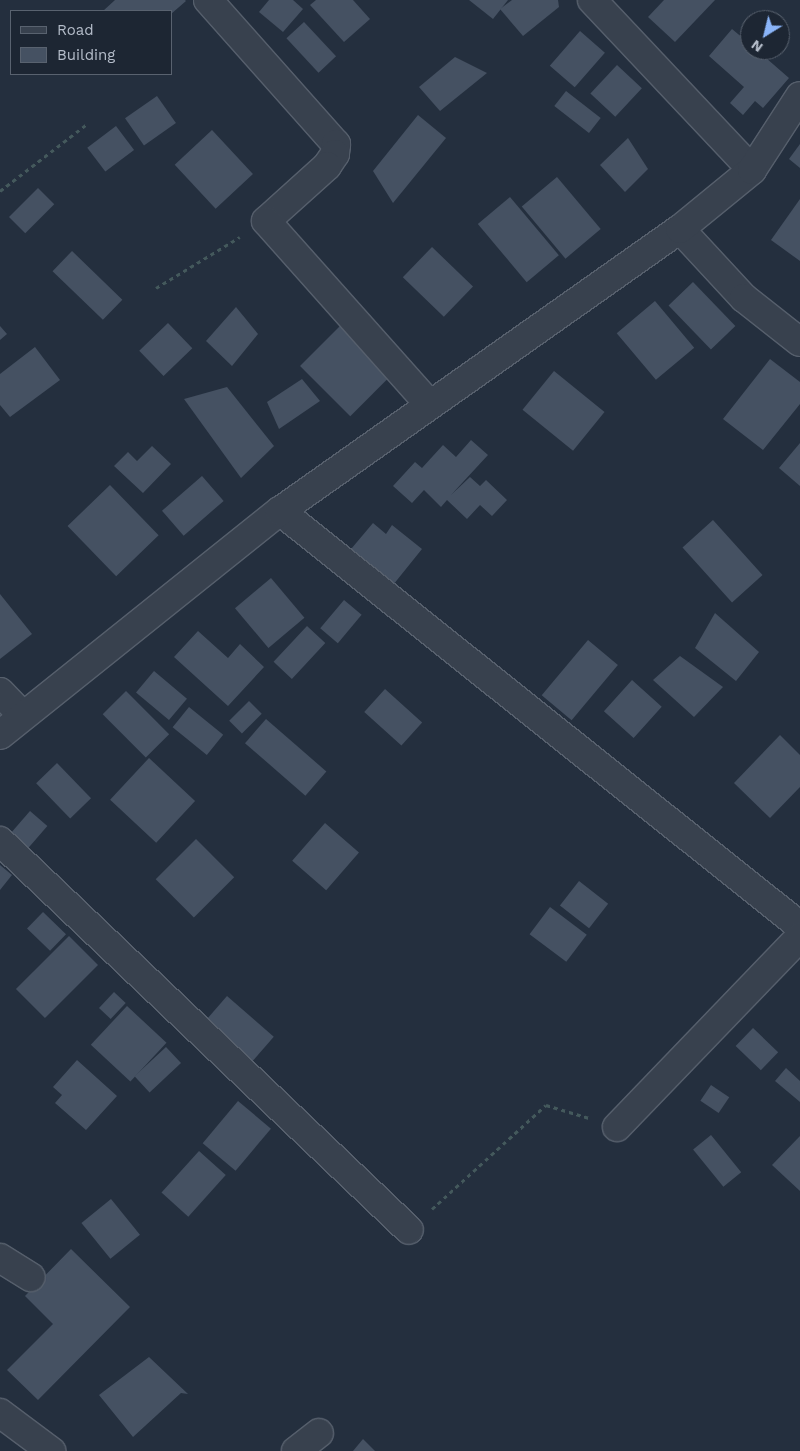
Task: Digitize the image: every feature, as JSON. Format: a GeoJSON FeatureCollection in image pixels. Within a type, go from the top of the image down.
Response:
{"type":"FeatureCollection","features":[{"type":"Feature","properties":{"kind":"street"},"geometry":{"type":"LineString","coordinates":[[208,0],[336,144],[335,154],[327,166],[266,221],[430,405]]}},
{"type":"Feature","properties":{"kind":"street"},"geometry":{"type":"LineString","coordinates":[[592,0],[752,170]]}},
{"type":"Feature","properties":{"kind":"street"},"geometry":{"type":"LineString","coordinates":[[0,735],[280,511],[680,229],[752,170],[800,96]]}},
{"type":"Feature","properties":{"kind":"street"},"geometry":{"type":"LineString","coordinates":[[680,229],[744,298],[800,342]]}},
{"type":"Feature","properties":{"kind":"street"},"geometry":{"type":"LineString","coordinates":[[280,511],[800,926]]}},
{"type":"Feature","properties":{"kind":"street"},"geometry":{"type":"LineString","coordinates":[[0,692],[22,716]]}},
{"type":"Feature","properties":{"kind":"street"},"geometry":{"type":"LineString","coordinates":[[0,841],[410,1230]]}},
{"type":"Feature","properties":{"kind":"street"},"geometry":{"type":"LineString","coordinates":[[617,1127],[800,937]]}},
{"type":"Feature","properties":{"kind":"street"},"geometry":{"type":"LineString","coordinates":[[0,1258],[31,1277]]}},
{"type":"Feature","properties":{"kind":"street"},"geometry":{"type":"LineString","coordinates":[[0,1413],[50,1451]]}},
{"type":"Feature","properties":{"kind":"street"},"geometry":{"type":"LineString","coordinates":[[296,1451],[319,1433]]}},
{"type":"Feature","properties":{"kind":"path"},"geometry":{"type":"LineString","coordinates":[[0,191],[88,124]]}},
{"type":"Feature","properties":{"kind":"path"},"geometry":{"type":"LineString","coordinates":[[156,288],[266,221]]}},
{"type":"Feature","properties":{"kind":"path"},"geometry":{"type":"LineString","coordinates":[[410,1230],[546,1105],[617,1127]]}},
{"type":"Feature","properties":{"kind":"building"},"geometry":{"type":"Polygon","coordinates":[[[115,0],[186,1],[172,13],[172,10],[104,10],[115,0]]]}},
{"type":"Feature","properties":{"kind":"building"},"geometry":{"type":"Polygon","coordinates":[[[269,0],[293,0],[303,9],[283,32],[259,12],[269,0]]]}},
{"type":"Feature","properties":{"kind":"building"},"geometry":{"type":"Polygon","coordinates":[[[316,0],[353,0],[370,19],[344,42],[310,5],[316,0]]]}},
{"type":"Feature","properties":{"kind":"building"},"geometry":{"type":"Polygon","coordinates":[[[469,0],[508,0],[493,19],[469,0]]]}},
{"type":"Feature","properties":{"kind":"building"},"geometry":{"type":"Polygon","coordinates":[[[512,0],[558,0],[559,7],[523,36],[500,9],[512,0]]]}},
{"type":"Feature","properties":{"kind":"building"},"geometry":{"type":"Polygon","coordinates":[[[664,0],[715,0],[675,42],[648,17],[664,0]]]}},
{"type":"Feature","properties":{"kind":"building"},"geometry":{"type":"Polygon","coordinates":[[[304,22],[336,56],[319,73],[286,38],[304,22]]]}},
{"type":"Feature","properties":{"kind":"building"},"geometry":{"type":"Polygon","coordinates":[[[732,29],[740,36],[740,60],[768,60],[789,78],[763,108],[755,101],[743,115],[730,103],[744,87],[709,56],[732,29]]]}},
{"type":"Feature","properties":{"kind":"building"},"geometry":{"type":"Polygon","coordinates":[[[580,31],[605,53],[575,87],[550,66],[580,31]]]}},
{"type":"Feature","properties":{"kind":"building"},"geometry":{"type":"Polygon","coordinates":[[[455,57],[487,73],[440,111],[419,87],[455,57]]]}},
{"type":"Feature","properties":{"kind":"building"},"geometry":{"type":"Polygon","coordinates":[[[617,65],[642,88],[615,117],[590,94],[617,65]]]}},
{"type":"Feature","properties":{"kind":"building"},"geometry":{"type":"Polygon","coordinates":[[[566,91],[601,118],[589,133],[554,106],[566,91]]]}},
{"type":"Feature","properties":{"kind":"building"},"geometry":{"type":"Polygon","coordinates":[[[157,96],[176,123],[144,145],[125,118],[157,96]]]}},
{"type":"Feature","properties":{"kind":"building"},"geometry":{"type":"Polygon","coordinates":[[[418,115],[446,138],[393,203],[373,171],[418,115]]]}},
{"type":"Feature","properties":{"kind":"building"},"geometry":{"type":"Polygon","coordinates":[[[116,126],[134,150],[105,172],[87,148],[116,126]]]}},
{"type":"Feature","properties":{"kind":"building"},"geometry":{"type":"Polygon","coordinates":[[[212,130],[253,174],[216,209],[175,165],[212,130]]]}},
{"type":"Feature","properties":{"kind":"building"},"geometry":{"type":"Polygon","coordinates":[[[628,138],[648,169],[625,192],[600,165],[628,138]]]}},
{"type":"Feature","properties":{"kind":"building"},"geometry":{"type":"Polygon","coordinates":[[[800,144],[800,168],[789,159],[800,144]]]}},
{"type":"Feature","properties":{"kind":"building"},"geometry":{"type":"Polygon","coordinates":[[[557,177],[601,229],[565,259],[522,207],[557,177]]]}},
{"type":"Feature","properties":{"kind":"building"},"geometry":{"type":"Polygon","coordinates":[[[38,188],[54,204],[25,233],[9,217],[38,188]]]}},
{"type":"Feature","properties":{"kind":"building"},"geometry":{"type":"Polygon","coordinates":[[[510,197],[559,255],[527,282],[478,224],[510,197]]]}},
{"type":"Feature","properties":{"kind":"building"},"geometry":{"type":"Polygon","coordinates":[[[800,199],[800,261],[771,240],[800,199]]]}},
{"type":"Feature","properties":{"kind":"building"},"geometry":{"type":"Polygon","coordinates":[[[432,247],[473,287],[444,317],[403,277],[432,247]]]}},
{"type":"Feature","properties":{"kind":"building"},"geometry":{"type":"Polygon","coordinates":[[[72,251],[122,300],[103,320],[53,271],[72,251]]]}},
{"type":"Feature","properties":{"kind":"building"},"geometry":{"type":"Polygon","coordinates":[[[693,282],[735,326],[711,349],[669,306],[693,282]]]}},
{"type":"Feature","properties":{"kind":"building"},"geometry":{"type":"Polygon","coordinates":[[[655,301],[694,348],[656,380],[617,333],[655,301]]]}},
{"type":"Feature","properties":{"kind":"building"},"geometry":{"type":"Polygon","coordinates":[[[236,307],[258,334],[232,366],[206,341],[236,307]]]}},
{"type":"Feature","properties":{"kind":"building"},"geometry":{"type":"Polygon","coordinates":[[[346,320],[396,370],[350,416],[300,366],[346,320]]]}},
{"type":"Feature","properties":{"kind":"building"},"geometry":{"type":"Polygon","coordinates":[[[168,323],[192,348],[164,376],[139,351],[168,323]]]}},
{"type":"Feature","properties":{"kind":"building"},"geometry":{"type":"Polygon","coordinates":[[[0,326],[7,334],[0,340],[0,326]]]}},
{"type":"Feature","properties":{"kind":"building"},"geometry":{"type":"Polygon","coordinates":[[[35,347],[60,380],[10,417],[0,405],[0,374],[35,347]]]}},
{"type":"Feature","properties":{"kind":"building"},"geometry":{"type":"Polygon","coordinates":[[[770,359],[800,382],[800,404],[763,450],[723,419],[770,359]]]}},
{"type":"Feature","properties":{"kind":"building"},"geometry":{"type":"Polygon","coordinates":[[[554,371],[605,412],[573,451],[523,410],[554,371]]]}},
{"type":"Feature","properties":{"kind":"building"},"geometry":{"type":"Polygon","coordinates":[[[302,379],[320,401],[279,429],[267,402],[302,379]]]}},
{"type":"Feature","properties":{"kind":"building"},"geometry":{"type":"Polygon","coordinates":[[[227,387],[274,446],[241,478],[184,399],[227,387]]]}},
{"type":"Feature","properties":{"kind":"building"},"geometry":{"type":"Polygon","coordinates":[[[471,440],[488,455],[451,495],[470,477],[480,486],[486,480],[507,500],[492,516],[480,505],[467,519],[447,500],[441,507],[424,490],[412,503],[393,486],[415,462],[422,468],[443,445],[456,457],[471,440]]]}},
{"type":"Feature","properties":{"kind":"building"},"geometry":{"type":"Polygon","coordinates":[[[800,443],[800,486],[779,468],[800,443]]]}},
{"type":"Feature","properties":{"kind":"building"},"geometry":{"type":"Polygon","coordinates":[[[152,446],[171,464],[143,493],[114,466],[128,452],[137,461],[152,446]]]}},
{"type":"Feature","properties":{"kind":"building"},"geometry":{"type":"Polygon","coordinates":[[[202,476],[224,501],[184,536],[162,511],[202,476]]]}},
{"type":"Feature","properties":{"kind":"building"},"geometry":{"type":"Polygon","coordinates":[[[110,485],[159,535],[116,576],[68,526],[110,485]]]}},
{"type":"Feature","properties":{"kind":"building"},"geometry":{"type":"Polygon","coordinates":[[[713,520],[763,575],[732,602],[683,547],[713,520]]]}},
{"type":"Feature","properties":{"kind":"building"},"geometry":{"type":"Polygon","coordinates":[[[373,523],[386,534],[392,525],[422,549],[389,590],[346,555],[373,523]]]}},
{"type":"Feature","properties":{"kind":"building"},"geometry":{"type":"Polygon","coordinates":[[[271,578],[304,618],[268,648],[235,608],[271,578]]]}},
{"type":"Feature","properties":{"kind":"building"},"geometry":{"type":"Polygon","coordinates":[[[0,594],[32,634],[0,659],[0,594]]]}},
{"type":"Feature","properties":{"kind":"building"},"geometry":{"type":"Polygon","coordinates":[[[344,600],[362,615],[338,643],[320,628],[344,600]]]}},
{"type":"Feature","properties":{"kind":"building"},"geometry":{"type":"Polygon","coordinates":[[[715,613],[759,652],[736,681],[695,648],[715,613]]]}},
{"type":"Feature","properties":{"kind":"building"},"geometry":{"type":"Polygon","coordinates":[[[307,626],[325,643],[292,679],[274,662],[307,626]]]}},
{"type":"Feature","properties":{"kind":"building"},"geometry":{"type":"Polygon","coordinates":[[[198,631],[228,658],[240,644],[264,667],[228,706],[174,657],[198,631]]]}},
{"type":"Feature","properties":{"kind":"building"},"geometry":{"type":"Polygon","coordinates":[[[588,640],[618,665],[572,720],[542,695],[588,640]]]}},
{"type":"Feature","properties":{"kind":"building"},"geometry":{"type":"Polygon","coordinates":[[[680,656],[723,687],[694,717],[653,680],[680,656]]]}},
{"type":"Feature","properties":{"kind":"building"},"geometry":{"type":"Polygon","coordinates":[[[154,671],[187,699],[169,720],[136,692],[154,671]]]}},
{"type":"Feature","properties":{"kind":"building"},"geometry":{"type":"Polygon","coordinates":[[[632,680],[662,707],[634,738],[604,711],[632,680]]]}},
{"type":"Feature","properties":{"kind":"building"},"geometry":{"type":"Polygon","coordinates":[[[385,689],[422,722],[401,745],[364,712],[385,689]]]}},
{"type":"Feature","properties":{"kind":"building"},"geometry":{"type":"Polygon","coordinates":[[[126,691],[169,734],[146,757],[103,714],[126,691]]]}},
{"type":"Feature","properties":{"kind":"building"},"geometry":{"type":"Polygon","coordinates":[[[249,701],[262,714],[242,734],[229,721],[249,701]]]}},
{"type":"Feature","properties":{"kind":"building"},"geometry":{"type":"Polygon","coordinates":[[[189,707],[223,735],[207,755],[173,727],[189,707]]]}},
{"type":"Feature","properties":{"kind":"building"},"geometry":{"type":"Polygon","coordinates":[[[266,719],[326,771],[305,796],[245,743],[266,719]]]}},
{"type":"Feature","properties":{"kind":"building"},"geometry":{"type":"Polygon","coordinates":[[[780,735],[800,755],[800,787],[770,818],[734,783],[780,735]]]}},
{"type":"Feature","properties":{"kind":"building"},"geometry":{"type":"Polygon","coordinates":[[[149,758],[195,801],[156,843],[110,800],[149,758]]]}},
{"type":"Feature","properties":{"kind":"building"},"geometry":{"type":"Polygon","coordinates":[[[57,763],[91,798],[70,818],[36,783],[57,763]]]}},
{"type":"Feature","properties":{"kind":"building"},"geometry":{"type":"Polygon","coordinates":[[[30,811],[47,826],[24,853],[7,837],[30,811]]]}},
{"type":"Feature","properties":{"kind":"building"},"geometry":{"type":"Polygon","coordinates":[[[325,823],[359,853],[326,890],[292,861],[325,823]]]}},
{"type":"Feature","properties":{"kind":"building"},"geometry":{"type":"Polygon","coordinates":[[[196,839],[234,877],[194,917],[156,879],[196,839]]]}},
{"type":"Feature","properties":{"kind":"building"},"geometry":{"type":"Polygon","coordinates":[[[0,865],[12,875],[0,890],[0,865]]]}},
{"type":"Feature","properties":{"kind":"building"},"geometry":{"type":"Polygon","coordinates":[[[579,881],[608,904],[589,928],[560,905],[579,881]]]}},
{"type":"Feature","properties":{"kind":"building"},"geometry":{"type":"Polygon","coordinates":[[[550,907],[587,935],[566,962],[530,934],[550,907]]]}},
{"type":"Feature","properties":{"kind":"building"},"geometry":{"type":"Polygon","coordinates":[[[43,912],[66,934],[50,951],[27,929],[43,912]]]}},
{"type":"Feature","properties":{"kind":"building"},"geometry":{"type":"Polygon","coordinates":[[[69,936],[98,965],[45,1018],[16,989],[69,936]]]}},
{"type":"Feature","properties":{"kind":"building"},"geometry":{"type":"Polygon","coordinates":[[[114,992],[126,1003],[111,1019],[99,1008],[114,992]]]}},
{"type":"Feature","properties":{"kind":"building"},"geometry":{"type":"Polygon","coordinates":[[[227,996],[274,1037],[252,1062],[205,1021],[227,996]]]}},
{"type":"Feature","properties":{"kind":"building"},"geometry":{"type":"Polygon","coordinates":[[[127,1006],[166,1043],[130,1082],[91,1045],[127,1006]]]}},
{"type":"Feature","properties":{"kind":"building"},"geometry":{"type":"Polygon","coordinates":[[[753,1028],[778,1052],[761,1070],[736,1046],[753,1028]]]}},
{"type":"Feature","properties":{"kind":"building"},"geometry":{"type":"Polygon","coordinates":[[[166,1047],[181,1063],[150,1092],[135,1076],[166,1047]]]}},
{"type":"Feature","properties":{"kind":"building"},"geometry":{"type":"Polygon","coordinates":[[[77,1060],[117,1096],[86,1130],[55,1103],[62,1095],[53,1087],[77,1060]]]}},
{"type":"Feature","properties":{"kind":"building"},"geometry":{"type":"Polygon","coordinates":[[[786,1068],[800,1081],[800,1102],[775,1081],[786,1068]]]}},
{"type":"Feature","properties":{"kind":"building"},"geometry":{"type":"Polygon","coordinates":[[[711,1085],[729,1097],[719,1113],[700,1101],[711,1085]]]}},
{"type":"Feature","properties":{"kind":"building"},"geometry":{"type":"Polygon","coordinates":[[[238,1101],[271,1129],[236,1171],[203,1143],[238,1101]]]}},
{"type":"Feature","properties":{"kind":"building"},"geometry":{"type":"Polygon","coordinates":[[[711,1135],[741,1172],[723,1187],[693,1149],[711,1135]]]}},
{"type":"Feature","properties":{"kind":"building"},"geometry":{"type":"Polygon","coordinates":[[[800,1136],[800,1191],[772,1165],[800,1136]]]}},
{"type":"Feature","properties":{"kind":"building"},"geometry":{"type":"Polygon","coordinates":[[[199,1151],[226,1175],[188,1217],[162,1193],[199,1151]]]}},
{"type":"Feature","properties":{"kind":"building"},"geometry":{"type":"Polygon","coordinates":[[[111,1199],[140,1235],[110,1259],[81,1223],[111,1199]]]}},
{"type":"Feature","properties":{"kind":"building"},"geometry":{"type":"Polygon","coordinates":[[[71,1249],[130,1307],[38,1400],[7,1370],[53,1324],[25,1296],[71,1249]]]}},
{"type":"Feature","properties":{"kind":"building"},"geometry":{"type":"Polygon","coordinates":[[[149,1357],[188,1394],[181,1393],[133,1437],[99,1395],[149,1357]]]}},
{"type":"Feature","properties":{"kind":"building"},"geometry":{"type":"Polygon","coordinates":[[[363,1439],[375,1451],[353,1451],[363,1439]]]}}]}
